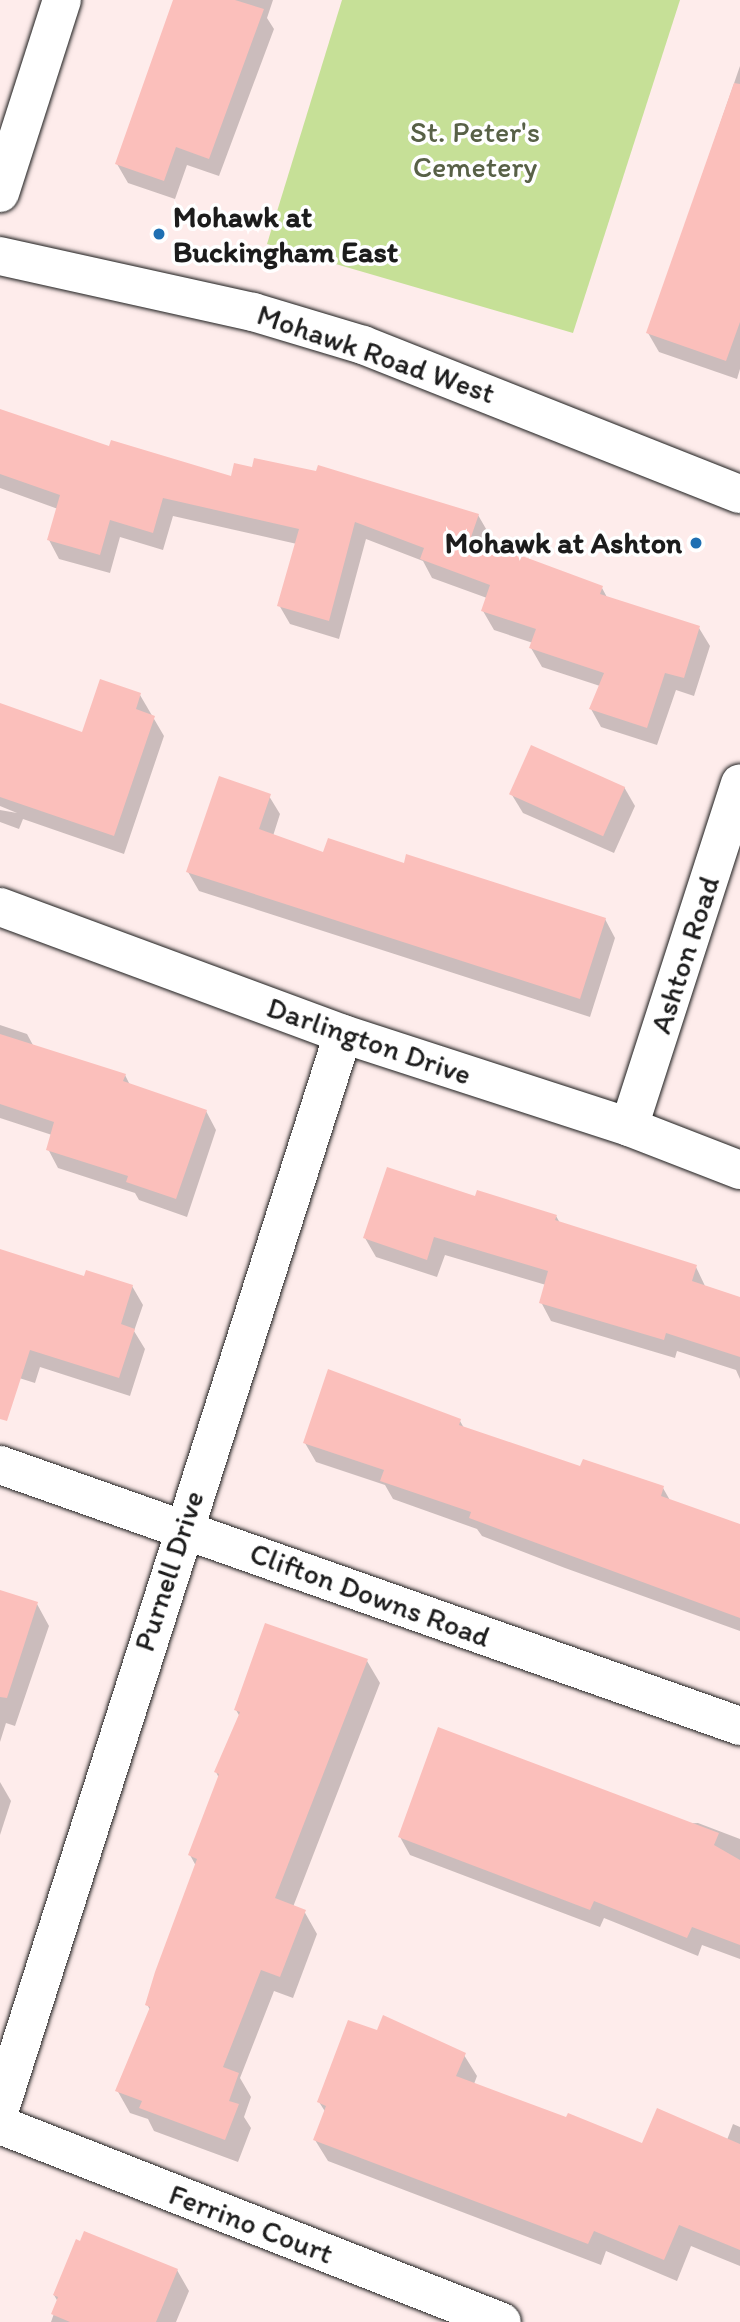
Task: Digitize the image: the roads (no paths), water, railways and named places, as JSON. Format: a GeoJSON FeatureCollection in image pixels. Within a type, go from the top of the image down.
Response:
{"type":"FeatureCollection","features":[{"type":"Feature","properties":{"kind":"street"},"geometry":{"type":"LineString","coordinates":[[0,193],[62,0]]}},
{"type":"Feature","properties":{"kind":"street","name":"Mohawk Road West"},"geometry":{"type":"LineString","coordinates":[[0,256],[253,312],[363,345],[740,494]]}},
{"type":"Feature","properties":{"kind":"street","name":"Ashton Road"},"geometry":{"type":"LineString","coordinates":[[629,1128],[740,783]]}},
{"type":"Feature","properties":{"kind":"street","name":"Darlington Drive"},"geometry":{"type":"LineString","coordinates":[[0,907],[343,1034],[629,1128],[740,1170]]}},
{"type":"Feature","properties":{"kind":"street","name":"Purnell Drive"},"geometry":{"type":"LineString","coordinates":[[0,2109],[182,1528],[343,1034]]}},
{"type":"Feature","properties":{"kind":"street","name":"Clifton Downs Road"},"geometry":{"type":"LineString","coordinates":[[0,1465],[740,1726]]}},
{"type":"Feature","properties":{"kind":"street","name":"Ferrino Court"},"geometry":{"type":"LineString","coordinates":[[0,2125],[502,2322]]}},
{"type":"Feature","properties":{"kind":"place","name":"Mohawk at Buckingham East"},"geometry":{"type":"Point","coordinates":[159,234]}},
{"type":"Feature","properties":{"kind":"place","name":"Mohawk at Ashton"},"geometry":{"type":"Point","coordinates":[696,543]}},
{"type":"Feature","properties":{"kind":"park label","name":"St. Peter's Cemetery"},"geometry":{"type":"Point","coordinates":[475,149]}}]}
